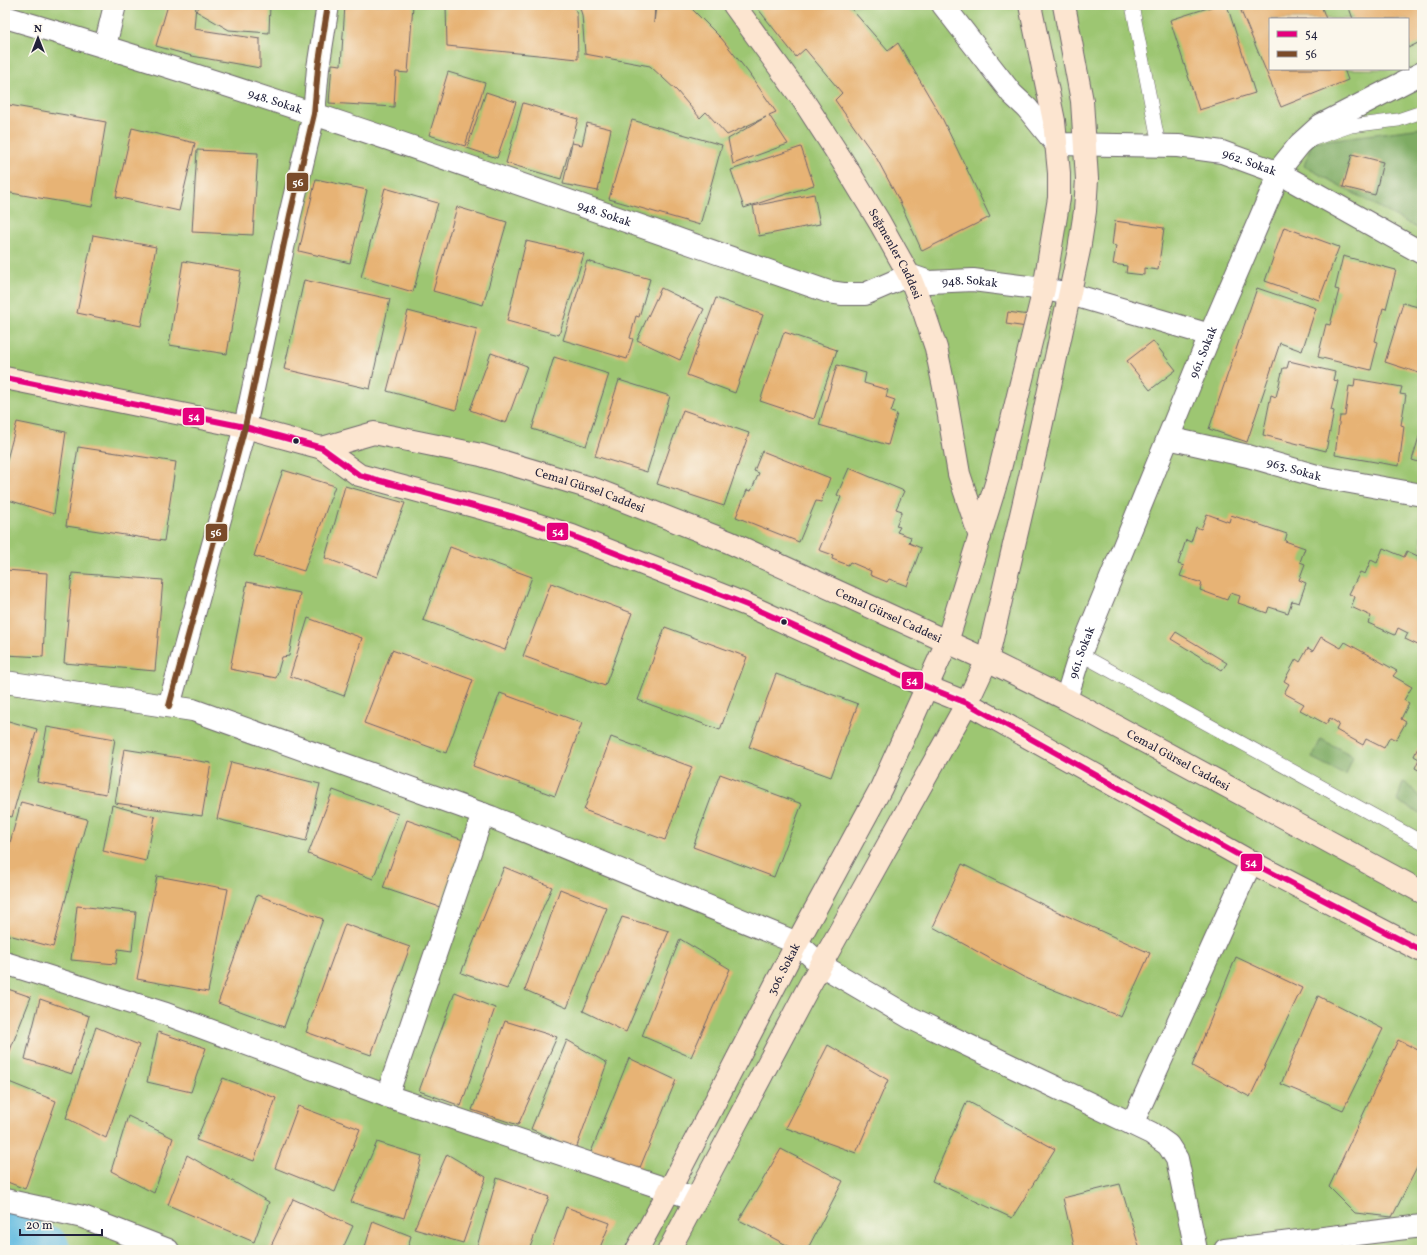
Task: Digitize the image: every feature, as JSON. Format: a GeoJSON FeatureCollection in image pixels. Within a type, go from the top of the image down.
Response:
{"type":"FeatureCollection","features":[{"type":"Feature","properties":{"kind":"street"},"geometry":{"type":"LineString","coordinates":[[105,46],[115,5]]}},
{"type":"Feature","properties":{"kind":"street"},"geometry":{"type":"LineString","coordinates":[[169,706],[244,427],[288,223],[314,114],[318,68],[328,5]]}},
{"type":"Feature","properties":{"kind":"street","name":"Seğmenler Caddesi"},"geometry":{"type":"LineString","coordinates":[[734,5],[803,100],[880,223],[909,275],[924,312],[936,348],[959,474],[980,537]]}},
{"type":"Feature","properties":{"kind":"street"},"geometry":{"type":"LineString","coordinates":[[943,5],[1012,94],[1027,108],[1056,144]]}},
{"type":"Feature","properties":{"kind":"street","name":"306. Sokak"},"geometry":{"type":"LineString","coordinates":[[637,1250],[797,943],[881,788],[947,642],[998,477],[1044,289],[1059,198],[1059,173],[1056,144],[1047,87],[1030,5]]}},
{"type":"Feature","properties":{"kind":"street"},"geometry":{"type":"LineString","coordinates":[[669,1250],[821,965],[967,702],[987,660],[1035,455],[1070,294],[1085,211],[1087,179],[1082,101],[1064,5]]}},
{"type":"Feature","properties":{"kind":"street","name":"948. Sokak"},"geometry":{"type":"LineString","coordinates":[[5,17],[105,46],[314,114],[829,292],[843,294],[865,294],[909,275],[928,282],[973,280],[1044,289],[1070,294],[1210,335]]}},
{"type":"Feature","properties":{"kind":"street","name":"961. Sokak"},"geometry":{"type":"LineString","coordinates":[[1066,699],[1080,654],[1210,335],[1283,165],[1300,144],[1321,125],[1422,74]]}},
{"type":"Feature","properties":{"kind":"street","name":"962. Sokak"},"geometry":{"type":"LineString","coordinates":[[1056,144],[1085,143],[1159,145],[1222,152],[1279,173],[1422,254]]}},
{"type":"Feature","properties":{"kind":"street"},"geometry":{"type":"LineString","coordinates":[[5,378],[244,427],[322,448],[359,475],[514,517],[572,536],[747,605],[927,687],[967,702],[1251,862],[1422,951]]}},
{"type":"Feature","properties":{"kind":"street","name":"Cemal Gürsel Caddesi"},"geometry":{"type":"LineString","coordinates":[[322,448],[374,433],[481,455],[594,489],[729,542],[987,660],[1066,699],[1422,892]]}},
{"type":"Feature","properties":{"kind":"street","name":"963. Sokak"},"geometry":{"type":"LineString","coordinates":[[1168,438],[1248,456],[1317,476],[1422,495]]}},
{"type":"Feature","properties":{"kind":"street"},"geometry":{"type":"LineString","coordinates":[[5,682],[193,710],[483,814],[797,943],[821,965],[911,1018],[1151,1133],[1168,1145],[1177,1159],[1196,1250]]}},
{"type":"Feature","properties":{"kind":"street"},"geometry":{"type":"LineString","coordinates":[[387,1096],[483,814]]}},
{"type":"Feature","properties":{"kind":"street"},"geometry":{"type":"LineString","coordinates":[[1132,1124],[1251,862]]}},
{"type":"Feature","properties":{"kind":"street"},"geometry":{"type":"LineString","coordinates":[[5,963],[166,1014],[387,1096],[696,1199]]}},
{"type":"Feature","properties":{"kind":"street"},"geometry":{"type":"LineString","coordinates":[[5,1200],[83,1217],[168,1250]]}},
{"type":"Feature","properties":{"kind":"street"},"geometry":{"type":"LineString","coordinates":[[1225,1250],[1422,1226]]}},
{"type":"Feature","properties":{"kind":"lane"},"geometry":{"type":"LineString","coordinates":[[1132,5],[1159,145]]}},
{"type":"Feature","properties":{"kind":"lane"},"geometry":{"type":"LineString","coordinates":[[1300,144],[1350,126],[1398,120],[1422,112]]}},
{"type":"Feature","properties":{"kind":"lane"},"geometry":{"type":"LineString","coordinates":[[1080,654],[1422,842]]}},
{"type":"Feature","properties":{"kind":"green space"},"geometry":{"type":"Polygon","coordinates":[[[5,5],[1422,5],[1422,1250],[5,1250],[5,5]]]}},
{"type":"Feature","properties":{"kind":"green space"},"geometry":{"type":"Polygon","coordinates":[[[1422,128],[1422,231],[1304,166],[1312,142],[1422,128]]]}},
{"type":"Feature","properties":{"kind":"green space"},"geometry":{"type":"Polygon","coordinates":[[[1321,739],[1353,756],[1346,775],[1312,758],[1321,739]]]}},
{"type":"Feature","properties":{"kind":"green space"},"geometry":{"type":"Polygon","coordinates":[[[1403,782],[1409,785],[1422,799],[1422,814],[1397,801],[1403,782]]]}},
{"type":"Feature","properties":{"kind":"building"},"geometry":{"type":"Polygon","coordinates":[[[168,5],[196,5],[194,29],[260,39],[260,68],[192,56],[156,46],[168,5]]]}},
{"type":"Feature","properties":{"kind":"building"},"geometry":{"type":"Polygon","coordinates":[[[201,5],[270,5],[269,33],[229,30],[196,11],[201,5]]]}},
{"type":"Feature","properties":{"kind":"building"},"geometry":{"type":"Polygon","coordinates":[[[345,5],[413,5],[408,73],[396,72],[394,107],[329,103],[332,64],[341,65],[345,5]]]}},
{"type":"Feature","properties":{"kind":"building"},"geometry":{"type":"Polygon","coordinates":[[[446,5],[574,5],[577,14],[578,59],[447,46],[446,5]]]}},
{"type":"Feature","properties":{"kind":"building"},"geometry":{"type":"Polygon","coordinates":[[[579,5],[655,5],[654,23],[656,5],[688,5],[722,39],[748,72],[776,112],[769,115],[788,144],[733,164],[728,139],[766,117],[727,135],[706,112],[700,118],[677,91],[650,66],[585,54],[582,15],[579,5]]]}},
{"type":"Feature","properties":{"kind":"building"},"geometry":{"type":"Polygon","coordinates":[[[755,5],[848,5],[888,51],[898,43],[943,120],[990,217],[922,251],[899,200],[877,159],[835,100],[842,93],[805,49],[796,57],[755,5]]]}},
{"type":"Feature","properties":{"kind":"building"},"geometry":{"type":"Polygon","coordinates":[[[1217,5],[1227,5],[1255,93],[1199,110],[1170,20],[1217,5]]]}},
{"type":"Feature","properties":{"kind":"building"},"geometry":{"type":"Polygon","coordinates":[[[1255,5],[1321,5],[1326,18],[1269,18],[1269,70],[1344,70],[1348,80],[1281,107],[1241,11],[1255,5]]]}},
{"type":"Feature","properties":{"kind":"building"},"geometry":{"type":"Polygon","coordinates":[[[1348,5],[1421,5],[1422,41],[1409,48],[1409,18],[1353,18],[1348,5]]]}},
{"type":"Feature","properties":{"kind":"building"},"geometry":{"type":"Polygon","coordinates":[[[448,72],[485,83],[465,146],[429,135],[448,72]]]}},
{"type":"Feature","properties":{"kind":"building"},"geometry":{"type":"Polygon","coordinates":[[[486,92],[516,102],[497,158],[467,148],[486,92]]]}},
{"type":"Feature","properties":{"kind":"building"},"geometry":{"type":"Polygon","coordinates":[[[523,103],[578,119],[561,179],[506,163],[523,103]]]}},
{"type":"Feature","properties":{"kind":"building"},"geometry":{"type":"Polygon","coordinates":[[[9,105],[106,122],[92,207],[5,192],[5,127],[9,105]]]}},
{"type":"Feature","properties":{"kind":"building"},"geometry":{"type":"Polygon","coordinates":[[[632,120],[722,145],[700,225],[609,199],[632,120]]]}},
{"type":"Feature","properties":{"kind":"building"},"geometry":{"type":"Polygon","coordinates":[[[587,123],[611,129],[598,191],[563,184],[572,143],[582,145],[587,123]]]}},
{"type":"Feature","properties":{"kind":"building"},"geometry":{"type":"Polygon","coordinates":[[[132,128],[195,143],[179,211],[116,197],[132,128]]]}},
{"type":"Feature","properties":{"kind":"building"},"geometry":{"type":"Polygon","coordinates":[[[801,147],[814,185],[744,208],[731,170],[801,147]]]}},
{"type":"Feature","properties":{"kind":"building"},"geometry":{"type":"Polygon","coordinates":[[[197,150],[258,153],[253,235],[192,232],[197,150]]]}},
{"type":"Feature","properties":{"kind":"building"},"geometry":{"type":"Polygon","coordinates":[[[1352,154],[1383,162],[1375,195],[1343,187],[1352,154]]]}},
{"type":"Feature","properties":{"kind":"building"},"geometry":{"type":"Polygon","coordinates":[[[316,179],[367,190],[350,263],[299,251],[316,179]]]}},
{"type":"Feature","properties":{"kind":"building"},"geometry":{"type":"Polygon","coordinates":[[[385,188],[438,203],[413,292],[361,277],[385,188]]]}},
{"type":"Feature","properties":{"kind":"building"},"geometry":{"type":"Polygon","coordinates":[[[814,194],[820,224],[759,236],[753,206],[814,194]]]}},
{"type":"Feature","properties":{"kind":"building"},"geometry":{"type":"Polygon","coordinates":[[[457,207],[507,222],[483,305],[433,291],[457,207]]]}},
{"type":"Feature","properties":{"kind":"building"},"geometry":{"type":"Polygon","coordinates":[[[1115,221],[1164,228],[1158,270],[1144,268],[1144,275],[1126,273],[1127,266],[1113,264],[1116,246],[1112,245],[1115,221]]]}},
{"type":"Feature","properties":{"kind":"building"},"geometry":{"type":"Polygon","coordinates":[[[1284,227],[1339,247],[1319,300],[1265,281],[1284,227]]]}},
{"type":"Feature","properties":{"kind":"building"},"geometry":{"type":"Polygon","coordinates":[[[93,235],[156,247],[141,326],[77,313],[93,235]]]}},
{"type":"Feature","properties":{"kind":"building"},"geometry":{"type":"Polygon","coordinates":[[[526,241],[584,254],[559,335],[507,321],[526,241]]]}},
{"type":"Feature","properties":{"kind":"building"},"geometry":{"type":"Polygon","coordinates":[[[1343,256],[1396,270],[1386,309],[1383,308],[1375,341],[1378,342],[1371,370],[1318,357],[1326,324],[1330,325],[1339,290],[1335,289],[1343,256]]]}},
{"type":"Feature","properties":{"kind":"building"},"geometry":{"type":"Polygon","coordinates":[[[183,261],[241,271],[227,354],[169,345],[183,261]]]}},
{"type":"Feature","properties":{"kind":"building"},"geometry":{"type":"Polygon","coordinates":[[[587,261],[650,279],[639,317],[636,316],[630,338],[633,339],[627,359],[563,340],[587,261]]]}},
{"type":"Feature","properties":{"kind":"building"},"geometry":{"type":"Polygon","coordinates":[[[304,280],[390,299],[370,389],[284,369],[304,280]]]}},
{"type":"Feature","properties":{"kind":"building"},"geometry":{"type":"Polygon","coordinates":[[[661,288],[704,309],[680,360],[637,340],[661,288]]]}},
{"type":"Feature","properties":{"kind":"building"},"geometry":{"type":"Polygon","coordinates":[[[1257,288],[1316,308],[1302,351],[1280,343],[1247,442],[1209,429],[1257,288]]]}},
{"type":"Feature","properties":{"kind":"building"},"geometry":{"type":"Polygon","coordinates":[[[716,298],[763,315],[735,393],[687,375],[716,298]]]}},
{"type":"Feature","properties":{"kind":"building"},"geometry":{"type":"Polygon","coordinates":[[[1403,303],[1422,308],[1422,374],[1385,362],[1403,303]]]}},
{"type":"Feature","properties":{"kind":"building"},"geometry":{"type":"Polygon","coordinates":[[[408,311],[477,329],[456,410],[387,391],[408,311]]]}},
{"type":"Feature","properties":{"kind":"building"},"geometry":{"type":"Polygon","coordinates":[[[1008,312],[1029,315],[1027,327],[1006,324],[1008,312]]]}},
{"type":"Feature","properties":{"kind":"building"},"geometry":{"type":"Polygon","coordinates":[[[784,332],[837,350],[814,419],[760,401],[784,332]]]}},
{"type":"Feature","properties":{"kind":"building"},"geometry":{"type":"Polygon","coordinates":[[[1153,341],[1176,370],[1150,390],[1127,361],[1153,341]]]}},
{"type":"Feature","properties":{"kind":"building"},"geometry":{"type":"Polygon","coordinates":[[[491,353],[527,366],[506,423],[470,410],[491,353]]]}},
{"type":"Feature","properties":{"kind":"building"},"geometry":{"type":"Polygon","coordinates":[[[554,357],[609,374],[586,446],[532,429],[554,357]]]}},
{"type":"Feature","properties":{"kind":"building"},"geometry":{"type":"Polygon","coordinates":[[[1289,361],[1335,372],[1333,380],[1338,381],[1331,410],[1334,411],[1326,451],[1263,435],[1271,395],[1276,397],[1283,368],[1287,368],[1289,361]]]}},
{"type":"Feature","properties":{"kind":"building"},"geometry":{"type":"Polygon","coordinates":[[[837,365],[866,373],[864,383],[888,390],[886,397],[895,400],[891,412],[897,414],[888,445],[819,425],[837,365]]]}},
{"type":"Feature","properties":{"kind":"building"},"geometry":{"type":"Polygon","coordinates":[[[1355,379],[1402,387],[1400,394],[1406,395],[1401,425],[1404,426],[1399,466],[1335,455],[1340,416],[1345,416],[1349,386],[1354,387],[1355,379]]]}},
{"type":"Feature","properties":{"kind":"building"},"geometry":{"type":"Polygon","coordinates":[[[619,380],[670,396],[647,472],[595,456],[619,380]]]}},
{"type":"Feature","properties":{"kind":"building"},"geometry":{"type":"Polygon","coordinates":[[[683,410],[749,433],[724,506],[657,484],[683,410]]]}},
{"type":"Feature","properties":{"kind":"building"},"geometry":{"type":"Polygon","coordinates":[[[17,422],[66,432],[54,514],[5,499],[5,467],[17,422]]]}},
{"type":"Feature","properties":{"kind":"building"},"geometry":{"type":"Polygon","coordinates":[[[1422,427],[1422,463],[1412,460],[1422,427]]]}},
{"type":"Feature","properties":{"kind":"building"},"geometry":{"type":"Polygon","coordinates":[[[78,447],[176,462],[164,541],[66,526],[78,447]]]}},
{"type":"Feature","properties":{"kind":"building"},"geometry":{"type":"Polygon","coordinates":[[[762,451],[830,478],[821,502],[816,501],[799,542],[736,517],[747,490],[751,491],[759,473],[754,471],[762,451]]]}},
{"type":"Feature","properties":{"kind":"building"},"geometry":{"type":"Polygon","coordinates":[[[849,468],[904,491],[896,509],[902,511],[896,526],[900,527],[897,532],[911,537],[909,543],[921,548],[907,586],[889,579],[887,582],[870,575],[871,571],[850,562],[848,565],[832,559],[833,555],[819,550],[841,497],[837,495],[849,468]]]}},
{"type":"Feature","properties":{"kind":"building"},"geometry":{"type":"Polygon","coordinates":[[[283,470],[335,486],[304,571],[254,556],[283,470]]]}},
{"type":"Feature","properties":{"kind":"building"},"geometry":{"type":"Polygon","coordinates":[[[345,486],[405,503],[377,577],[325,558],[345,486]]]}},
{"type":"Feature","properties":{"kind":"building"},"geometry":{"type":"Polygon","coordinates":[[[1207,514],[1229,522],[1231,515],[1287,534],[1285,541],[1305,548],[1300,562],[1305,564],[1299,580],[1306,583],[1299,603],[1292,601],[1288,613],[1269,607],[1267,613],[1238,603],[1240,596],[1230,593],[1227,600],[1200,590],[1202,583],[1180,576],[1184,566],[1178,564],[1186,540],[1191,542],[1196,527],[1201,529],[1207,514]]]}},
{"type":"Feature","properties":{"kind":"building"},"geometry":{"type":"Polygon","coordinates":[[[450,547],[532,577],[505,650],[423,620],[450,547]]]}},
{"type":"Feature","properties":{"kind":"building"},"geometry":{"type":"Polygon","coordinates":[[[1383,548],[1404,557],[1407,551],[1422,558],[1422,647],[1405,639],[1408,633],[1398,628],[1395,635],[1368,623],[1371,616],[1351,607],[1355,597],[1349,594],[1360,572],[1365,574],[1371,560],[1377,563],[1383,548]]]}},
{"type":"Feature","properties":{"kind":"building"},"geometry":{"type":"Polygon","coordinates":[[[5,570],[47,573],[43,657],[5,655],[5,570]]]}},
{"type":"Feature","properties":{"kind":"building"},"geometry":{"type":"Polygon","coordinates":[[[72,573],[163,580],[155,671],[64,663],[72,573]]]}},
{"type":"Feature","properties":{"kind":"building"},"geometry":{"type":"Polygon","coordinates":[[[247,582],[300,593],[289,656],[282,657],[276,678],[230,669],[247,582]]]}},
{"type":"Feature","properties":{"kind":"building"},"geometry":{"type":"Polygon","coordinates":[[[551,583],[632,613],[605,686],[523,656],[551,583]]]}},
{"type":"Feature","properties":{"kind":"building"},"geometry":{"type":"Polygon","coordinates":[[[308,618],[362,638],[344,696],[290,676],[308,618]]]}},
{"type":"Feature","properties":{"kind":"building"},"geometry":{"type":"Polygon","coordinates":[[[665,627],[747,657],[720,730],[638,700],[665,627]]]}},
{"type":"Feature","properties":{"kind":"building"},"geometry":{"type":"Polygon","coordinates":[[[1176,632],[1227,663],[1222,670],[1171,639],[1176,632]]]}},
{"type":"Feature","properties":{"kind":"building"},"geometry":{"type":"Polygon","coordinates":[[[1321,637],[1341,648],[1345,642],[1397,671],[1393,676],[1412,687],[1404,700],[1409,703],[1401,719],[1406,722],[1396,740],[1390,737],[1384,748],[1366,739],[1363,745],[1336,730],[1339,724],[1330,718],[1326,724],[1300,710],[1304,704],[1284,693],[1289,684],[1284,681],[1296,659],[1300,662],[1308,648],[1313,651],[1321,637]]]}},
{"type":"Feature","properties":{"kind":"building"},"geometry":{"type":"Polygon","coordinates":[[[392,650],[473,680],[446,753],[364,723],[392,650]]]}},
{"type":"Feature","properties":{"kind":"building"},"geometry":{"type":"Polygon","coordinates":[[[776,674],[858,704],[831,777],[749,747],[776,674]]]}},
{"type":"Feature","properties":{"kind":"building"},"geometry":{"type":"Polygon","coordinates":[[[500,693],[582,723],[555,796],[473,766],[500,693]]]}},
{"type":"Feature","properties":{"kind":"building"},"geometry":{"type":"Polygon","coordinates":[[[5,720],[37,729],[12,817],[5,815],[5,720]]]}},
{"type":"Feature","properties":{"kind":"building"},"geometry":{"type":"Polygon","coordinates":[[[47,727],[115,739],[106,794],[37,782],[47,727]]]}},
{"type":"Feature","properties":{"kind":"building"},"geometry":{"type":"Polygon","coordinates":[[[611,737],[692,767],[665,840],[584,810],[611,737]]]}},
{"type":"Feature","properties":{"kind":"building"},"geometry":{"type":"Polygon","coordinates":[[[1422,739],[1422,772],[1415,768],[1419,759],[1414,756],[1422,739]]]}},
{"type":"Feature","properties":{"kind":"building"},"geometry":{"type":"Polygon","coordinates":[[[124,749],[211,763],[202,816],[115,803],[124,749]]]}},
{"type":"Feature","properties":{"kind":"building"},"geometry":{"type":"Polygon","coordinates":[[[231,762],[320,784],[306,841],[217,819],[231,762]]]}},
{"type":"Feature","properties":{"kind":"building"},"geometry":{"type":"Polygon","coordinates":[[[720,774],[802,804],[774,877],[693,847],[720,774]]]}},
{"type":"Feature","properties":{"kind":"building"},"geometry":{"type":"Polygon","coordinates":[[[333,790],[398,814],[373,879],[308,854],[333,790]]]}},
{"type":"Feature","properties":{"kind":"building"},"geometry":{"type":"Polygon","coordinates":[[[21,802],[87,819],[53,947],[5,934],[5,861],[21,802]]]}},
{"type":"Feature","properties":{"kind":"building"},"geometry":{"type":"Polygon","coordinates":[[[112,805],[155,817],[146,861],[103,851],[112,805]]]}},
{"type":"Feature","properties":{"kind":"building"},"geometry":{"type":"Polygon","coordinates":[[[407,820],[463,840],[440,907],[383,888],[407,820]]]}},
{"type":"Feature","properties":{"kind":"building"},"geometry":{"type":"Polygon","coordinates":[[[962,864],[1056,911],[1150,953],[1121,1017],[1027,979],[933,927],[962,864]]]}},
{"type":"Feature","properties":{"kind":"building"},"geometry":{"type":"Polygon","coordinates":[[[504,867],[552,887],[507,989],[461,973],[504,867]]]}},
{"type":"Feature","properties":{"kind":"building"},"geometry":{"type":"Polygon","coordinates":[[[157,876],[228,889],[208,992],[137,979],[157,876]]]}},
{"type":"Feature","properties":{"kind":"building"},"geometry":{"type":"Polygon","coordinates":[[[560,889],[607,908],[567,1008],[525,990],[560,889]]]}},
{"type":"Feature","properties":{"kind":"building"},"geometry":{"type":"Polygon","coordinates":[[[257,895],[323,919],[284,1027],[218,1003],[257,895]]]}},
{"type":"Feature","properties":{"kind":"building"},"geometry":{"type":"Polygon","coordinates":[[[77,906],[136,912],[132,951],[118,949],[116,964],[71,960],[77,906]]]}},
{"type":"Feature","properties":{"kind":"building"},"geometry":{"type":"Polygon","coordinates":[[[622,917],[669,931],[626,1032],[583,1011],[622,917]]]}},
{"type":"Feature","properties":{"kind":"building"},"geometry":{"type":"Polygon","coordinates":[[[345,924],[410,947],[371,1055],[306,1032],[345,924]]]}},
{"type":"Feature","properties":{"kind":"building"},"geometry":{"type":"Polygon","coordinates":[[[680,939],[730,969],[691,1057],[642,1036],[680,939]]]}},
{"type":"Feature","properties":{"kind":"building"},"geometry":{"type":"Polygon","coordinates":[[[1236,957],[1302,988],[1250,1097],[1192,1066],[1236,957]]]}},
{"type":"Feature","properties":{"kind":"building"},"geometry":{"type":"Polygon","coordinates":[[[5,988],[31,997],[5,1063],[5,988]]]}},
{"type":"Feature","properties":{"kind":"building"},"geometry":{"type":"Polygon","coordinates":[[[455,992],[495,1008],[461,1106],[419,1091],[455,992]]]}},
{"type":"Feature","properties":{"kind":"building"},"geometry":{"type":"Polygon","coordinates":[[[1318,996],[1383,1029],[1343,1110],[1281,1084],[1318,996]]]}},
{"type":"Feature","properties":{"kind":"building"},"geometry":{"type":"Polygon","coordinates":[[[40,999],[89,1016],[72,1074],[25,1059],[40,999]]]}},
{"type":"Feature","properties":{"kind":"building"},"geometry":{"type":"Polygon","coordinates":[[[505,1021],[557,1037],[518,1125],[472,1110],[505,1021]]]}},
{"type":"Feature","properties":{"kind":"building"},"geometry":{"type":"Polygon","coordinates":[[[96,1027],[139,1045],[106,1138],[66,1118],[96,1027]]]}},
{"type":"Feature","properties":{"kind":"building"},"geometry":{"type":"Polygon","coordinates":[[[158,1032],[206,1048],[191,1092],[147,1082],[158,1032]]]}},
{"type":"Feature","properties":{"kind":"building"},"geometry":{"type":"Polygon","coordinates":[[[567,1040],[607,1063],[576,1149],[531,1129],[567,1040]]]}},
{"type":"Feature","properties":{"kind":"building"},"geometry":{"type":"Polygon","coordinates":[[[1398,1040],[1422,1052],[1422,1158],[1392,1217],[1355,1213],[1329,1187],[1398,1040]]]}},
{"type":"Feature","properties":{"kind":"building"},"geometry":{"type":"Polygon","coordinates":[[[828,1045],[888,1080],[856,1153],[786,1128],[828,1045]]]}},
{"type":"Feature","properties":{"kind":"building"},"geometry":{"type":"Polygon","coordinates":[[[629,1058],[676,1080],[639,1170],[591,1152],[629,1058]]]}},
{"type":"Feature","properties":{"kind":"building"},"geometry":{"type":"Polygon","coordinates":[[[223,1078],[276,1098],[254,1161],[196,1140],[223,1078]]]}},
{"type":"Feature","properties":{"kind":"building"},"geometry":{"type":"Polygon","coordinates":[[[9,1082],[56,1101],[25,1189],[5,1181],[5,1094],[9,1082]]]}},
{"type":"Feature","properties":{"kind":"building"},"geometry":{"type":"Polygon","coordinates":[[[967,1101],[1055,1149],[1012,1218],[932,1181],[967,1101]]]}},
{"type":"Feature","properties":{"kind":"building"},"geometry":{"type":"Polygon","coordinates":[[[298,1106],[360,1129],[335,1192],[275,1168],[298,1106]]]}},
{"type":"Feature","properties":{"kind":"building"},"geometry":{"type":"Polygon","coordinates":[[[128,1116],[173,1138],[154,1193],[111,1171],[128,1116]]]}},
{"type":"Feature","properties":{"kind":"building"},"geometry":{"type":"Polygon","coordinates":[[[377,1142],[422,1156],[404,1218],[351,1202],[377,1142]]]}},
{"type":"Feature","properties":{"kind":"building"},"geometry":{"type":"Polygon","coordinates":[[[781,1149],[843,1181],[807,1250],[796,1250],[739,1220],[781,1149]]]}},
{"type":"Feature","properties":{"kind":"building"},"geometry":{"type":"Polygon","coordinates":[[[447,1154],[486,1177],[463,1243],[414,1229],[447,1154]]]}},
{"type":"Feature","properties":{"kind":"building"},"geometry":{"type":"Polygon","coordinates":[[[187,1155],[269,1202],[254,1242],[168,1205],[187,1155]]]}},
{"type":"Feature","properties":{"kind":"building"},"geometry":{"type":"Polygon","coordinates":[[[497,1178],[549,1197],[529,1250],[476,1250],[497,1178]]]}},
{"type":"Feature","properties":{"kind":"building"},"geometry":{"type":"Polygon","coordinates":[[[1120,1184],[1140,1250],[1075,1250],[1063,1198],[1120,1184]]]}},
{"type":"Feature","properties":{"kind":"building"},"geometry":{"type":"Polygon","coordinates":[[[293,1199],[353,1226],[342,1250],[269,1250],[293,1199]]]}},
{"type":"Feature","properties":{"kind":"building"},"geometry":{"type":"Polygon","coordinates":[[[566,1207],[610,1223],[599,1250],[551,1250],[566,1207]]]}},
{"type":"Feature","properties":{"kind":"building"},"geometry":{"type":"Polygon","coordinates":[[[373,1221],[411,1236],[407,1250],[364,1250],[373,1221]]]}},
{"type":"Feature","properties":{"kind":"waterway"},"geometry":{"type":"LineString","coordinates":[[5,1236],[46,1250]]}},
{"type":"Feature","properties":{"kind":"transit line","name":"56"},"geometry":{"type":"LineString","coordinates":[[169,706],[245,427],[290,215],[314,114],[318,68],[328,5]]}},
{"type":"Feature","properties":{"kind":"transit line","name":"54"},"geometry":{"type":"LineString","coordinates":[[5,378],[245,427],[322,448],[359,475],[514,517],[572,536],[747,605],[927,687],[967,703],[1251,862],[1422,951]]}}]}
